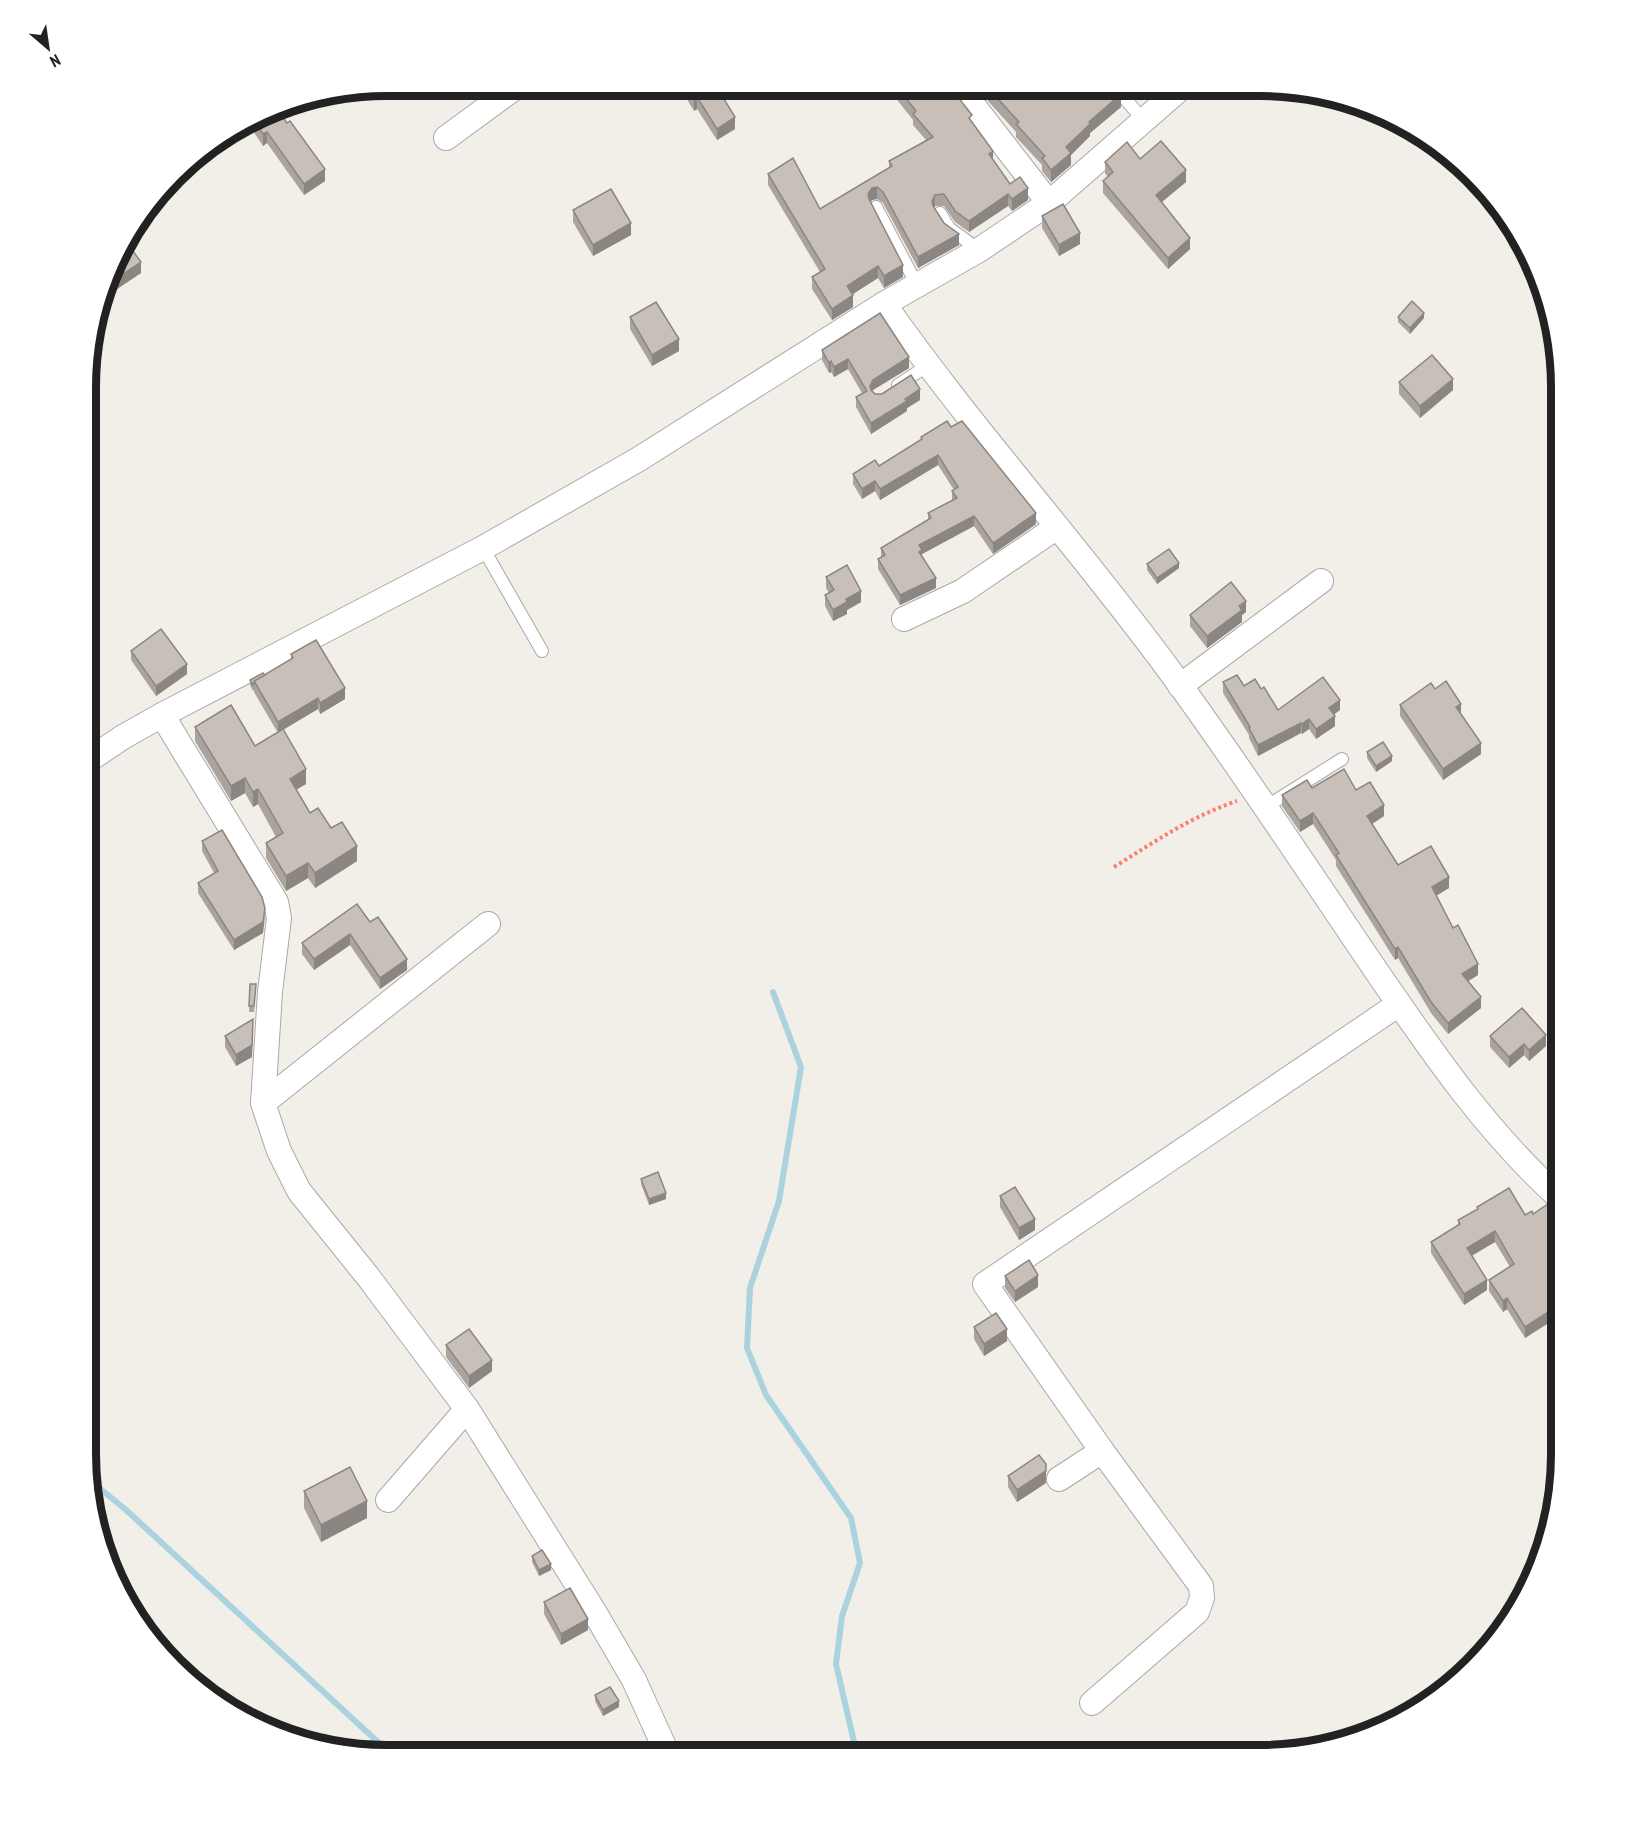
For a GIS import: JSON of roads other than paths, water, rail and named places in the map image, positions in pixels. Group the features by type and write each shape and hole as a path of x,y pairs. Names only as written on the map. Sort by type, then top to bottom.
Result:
{"street":[{"path":"446,138 504,96"},
{"path":"966,96 1049,203"},
{"path":"96,755 162,715 483,548 639,459 884,304 979,250 1049,203 1171,96"},
{"path":"884,304 927,366 1057,527 1180,686 1399,1004 1482,1118 1532,1173 1551,1190"},
{"path":"904,620 963,591 1057,527"},
{"path":"1180,686 1321,581"},
{"path":"162,715 276,902 279,918 270,992 262,1103 279,1151 300,1191 369,1278 467,1409 595,1613 634,1680 663,1745"},
{"path":"262,1103 488,924"},
{"path":"1092,1703 1197,1611 1202,1598 1201,1586 1102,1451 985,1284 1399,1004"},
{"path":"388,1500 467,1409"},
{"path":"1059,1479 1102,1451"}],"lane":[{"path":"1123,96 1144,121"},
{"path":"876,207 916,285"},
{"path":"940,213 949,228 979,250"},
{"path":"888,391 927,366"},
{"path":"483,548 542,651"},
{"path":"1260,801 1342,759"}],"waterway":[{"path":"773,992 801,1067 779,1201 750,1288 747,1348 766,1395 851,1518 860,1563 842,1616 836,1664 855,1745"},
{"path":"98,1487 125,1509 381,1745"}]}
